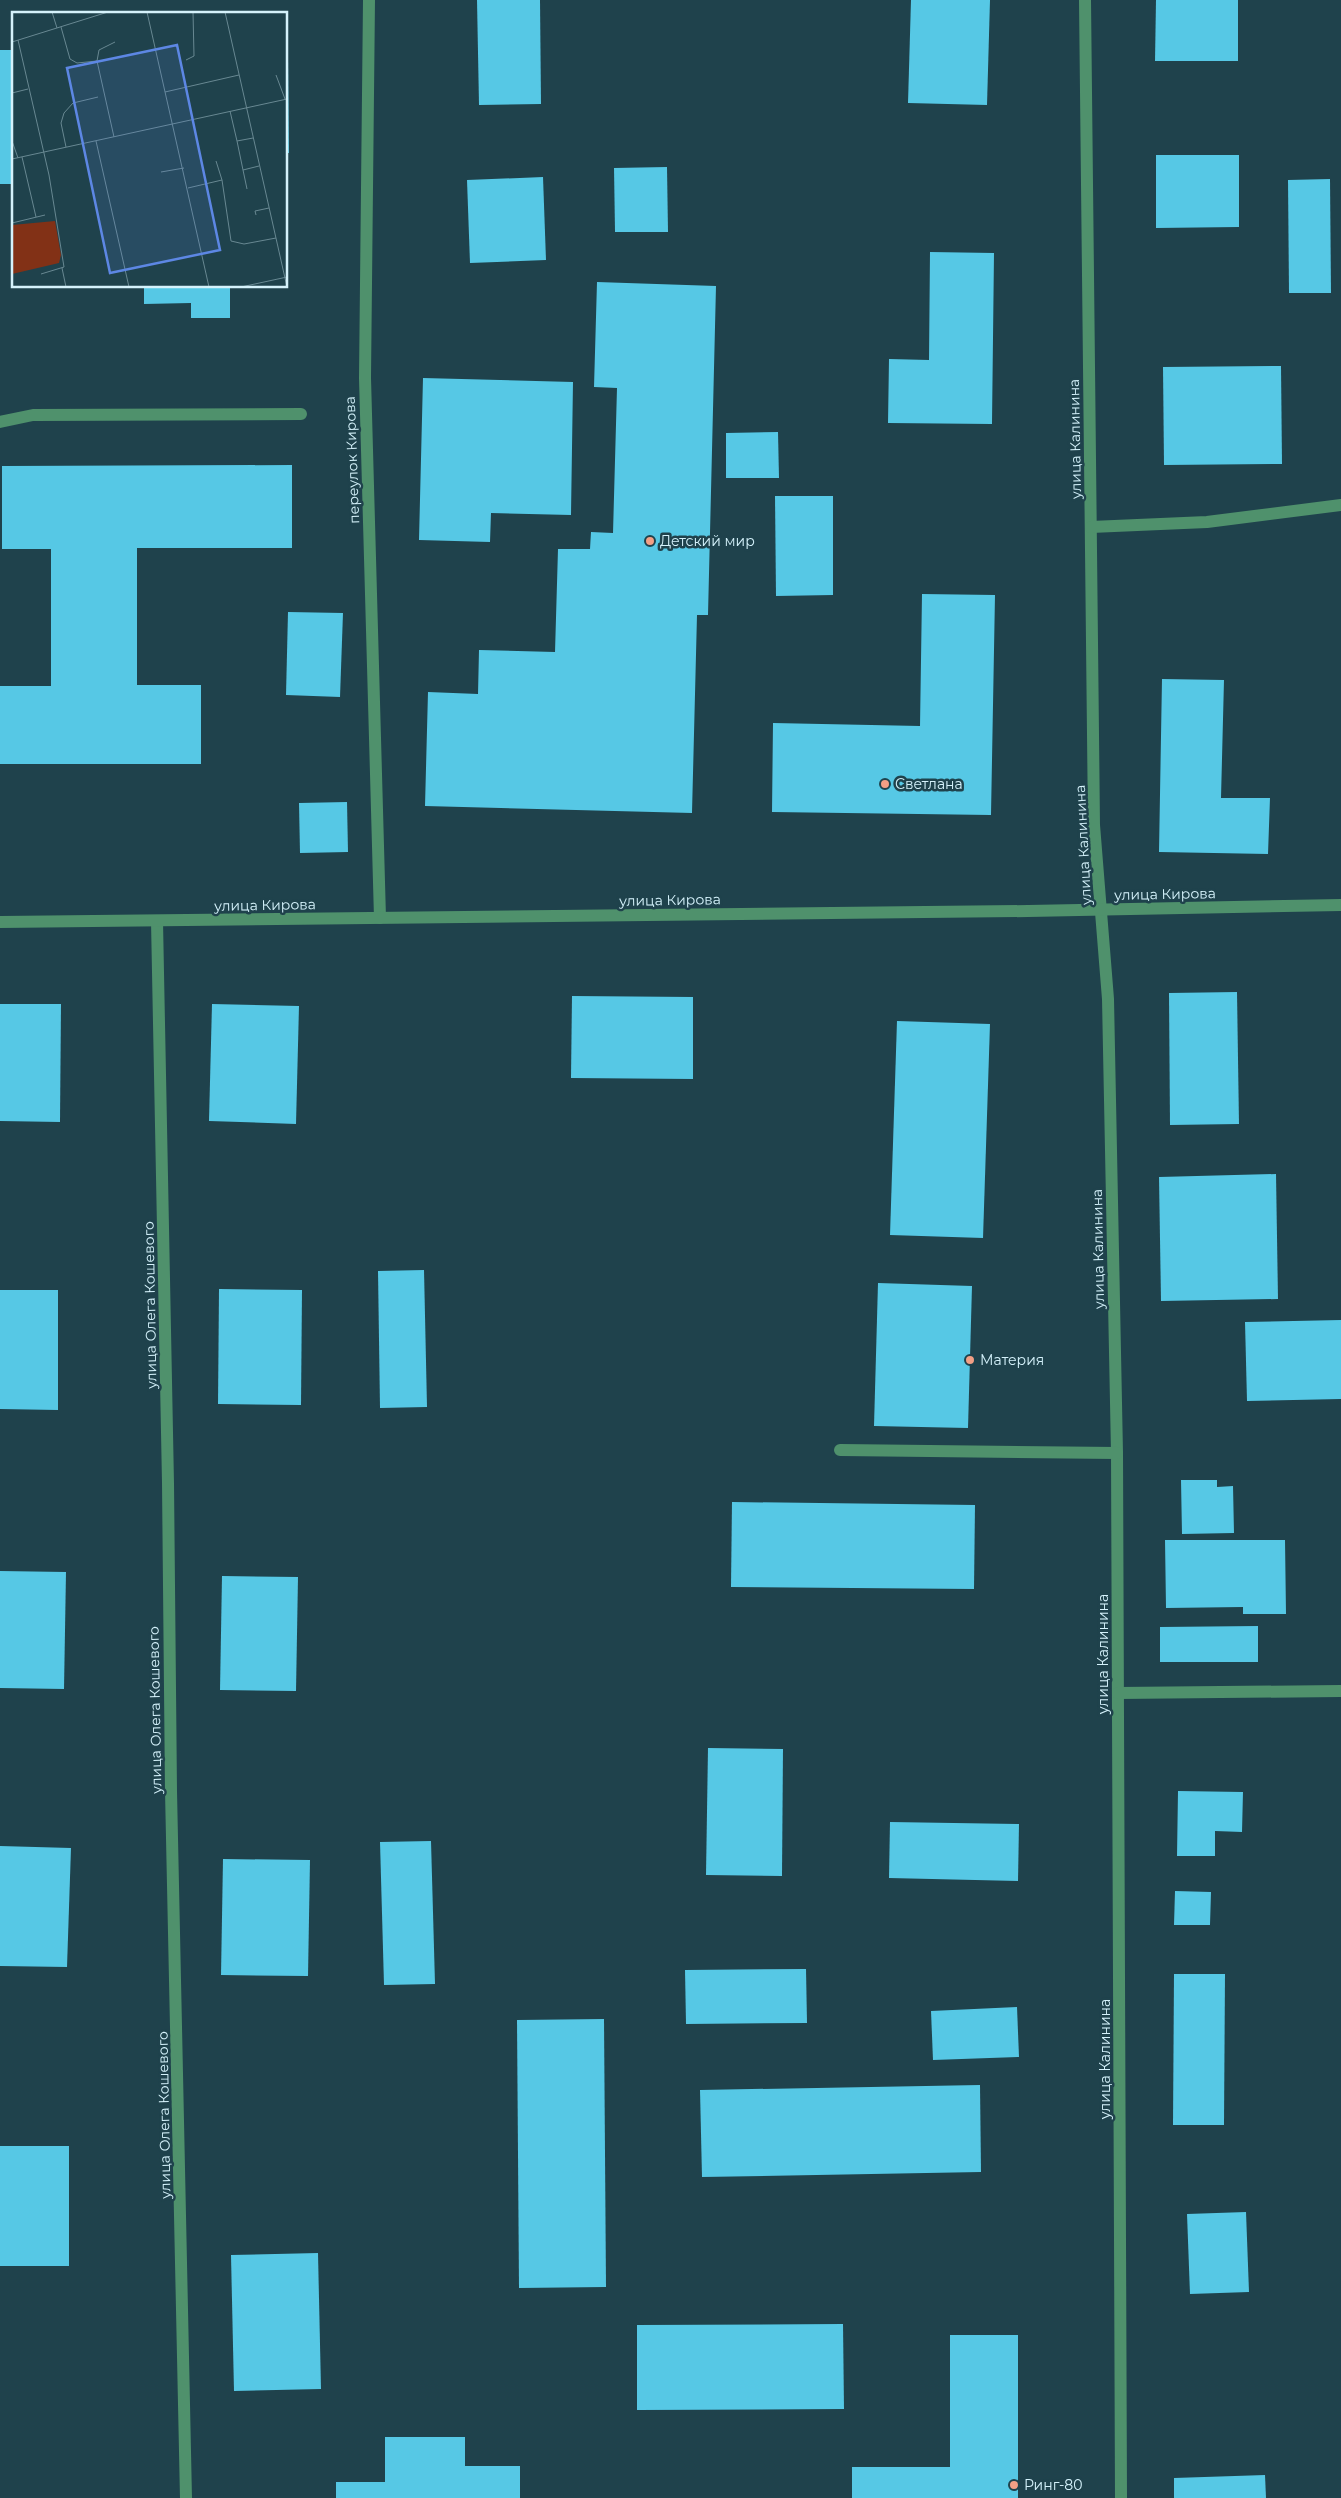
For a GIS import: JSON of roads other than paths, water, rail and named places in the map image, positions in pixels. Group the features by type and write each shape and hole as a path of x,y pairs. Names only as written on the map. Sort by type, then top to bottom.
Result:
{"street":[{"name":"переулок Кирова","path":"369,0 365,378 380,918"},
{"name":"улица Калинина","path":"1085,0 1094,825 1108,999 1117,1453 1121,2498"},
{"path":"0,422 33,415 301,414"},
{"path":"1092,527 1207,522 1341,505"},
{"name":"улица Кирова","path":"0,922 1102,910 1341,905"},
{"name":"улица Олега Кошевого","path":"157,921 168,1464 171,1791 186,2498"},
{"path":"840,1450 1117,1453"},
{"path":"1118,1693 1341,1691"}],"place":[{"name":"Детский мир","path":"650,541"},
{"name":"Светлана","path":"885,784"},
{"name":"Материя","path":"970,1360"},
{"name":"Ринг-80","path":"1014,2485"}]}
